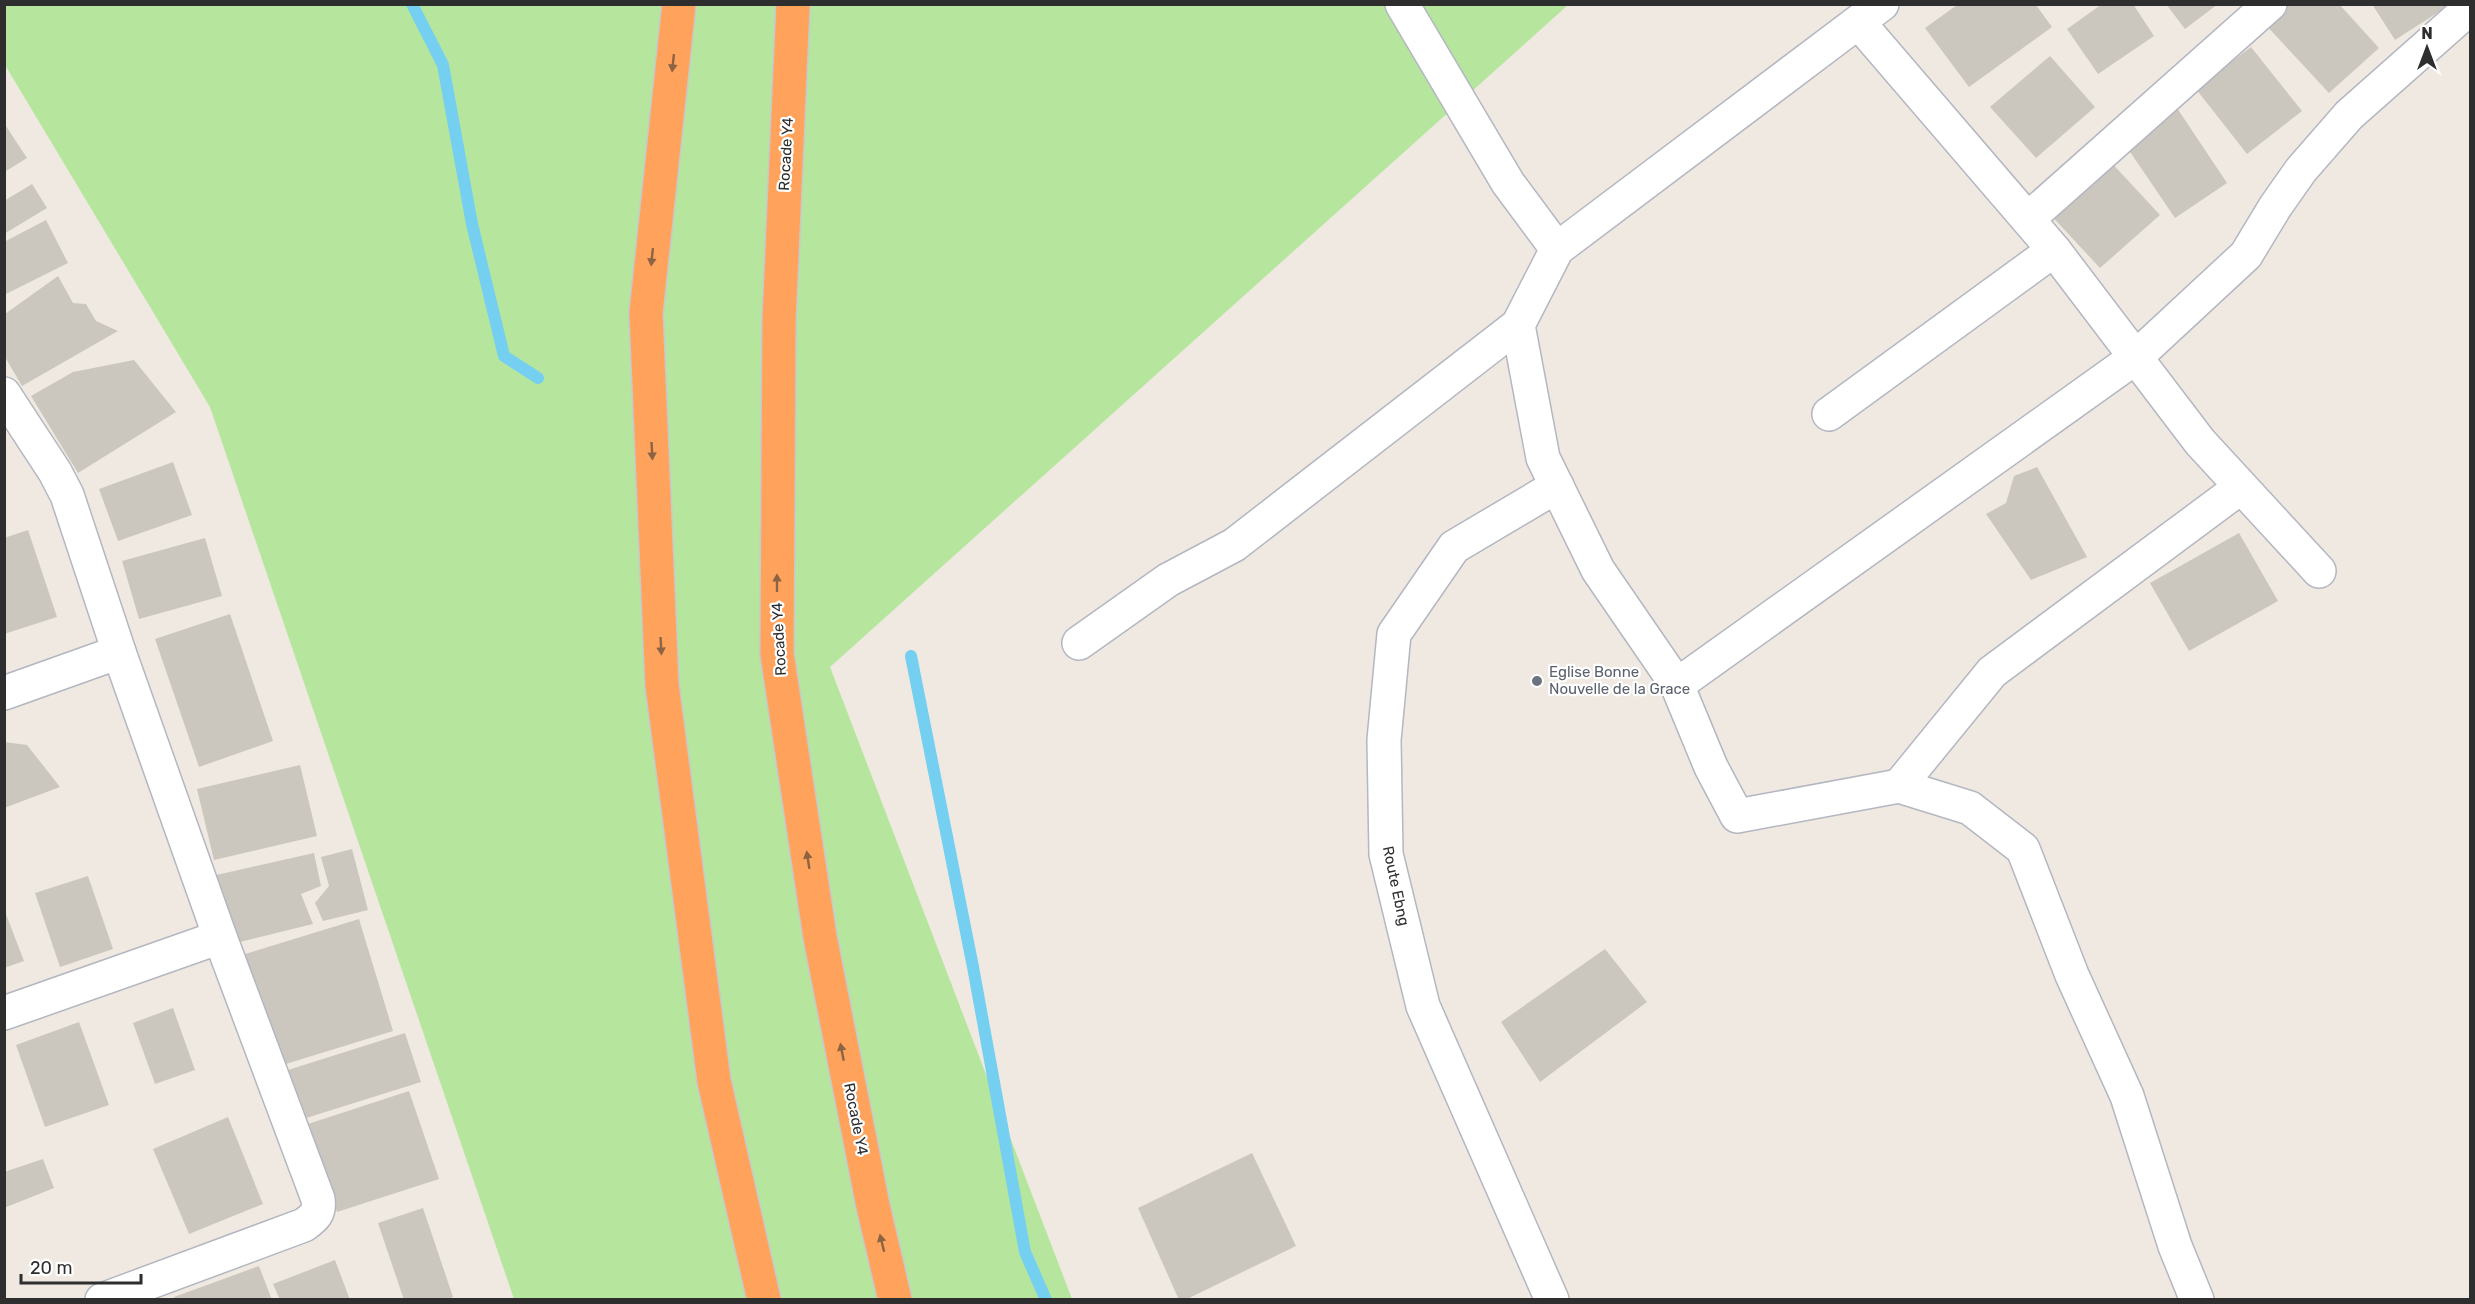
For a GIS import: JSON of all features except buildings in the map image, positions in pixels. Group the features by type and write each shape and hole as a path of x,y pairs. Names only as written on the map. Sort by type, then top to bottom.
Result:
{"highway":[{"path":"679,4 646,313 662,685 714,1081 764,1299"},
{"name":"Rocade Y4","path":"793,4 779,321 777,654 820,937 873,1206 895,1299"}],"street":[{"path":"1402,4 1508,183 1557,249"},
{"path":"2028,219 2270,4"},
{"path":"1677,686 2136,357 2246,255 2275,207 2301,171 2349,115 2470,8"},
{"path":"1079,643 1168,580 1234,545 1518,325 1557,249 1870,14 2200,442 2319,570"},
{"path":"1828,414 2054,250"},
{"path":"1518,325 1544,458 1598,570 1677,686 1711,767 1737,816 1899,786 1970,808 2023,849 2072,975 2127,1096 2175,1246 2197,1299"},
{"path":"4,394 55,471 67,495 119,652 320,1209 314,1218 304,1225 150,1291 102,1299"},
{"name":"Route Ebng","path":"1552,1299 1423,1006 1386,854 1384,740 1394,634 1454,547 1557,486"},
{"path":"1899,786 1992,672 2241,487"},
{"path":"4,693 119,652"},
{"path":"4,1013 220,937"}],"green space":[{"path":"5,4 1568,5 830,667 1072,1299 514,1299 210,407 5,65"}],"waterway":[{"path":"412,4 443,65 472,224 504,356 538,378"},
{"path":"911,656 973,967 1025,1252 1046,1300"}],"place":[{"name":"Eglise Bonne Nouvelle de la Grace","path":"1537,681"}]}
